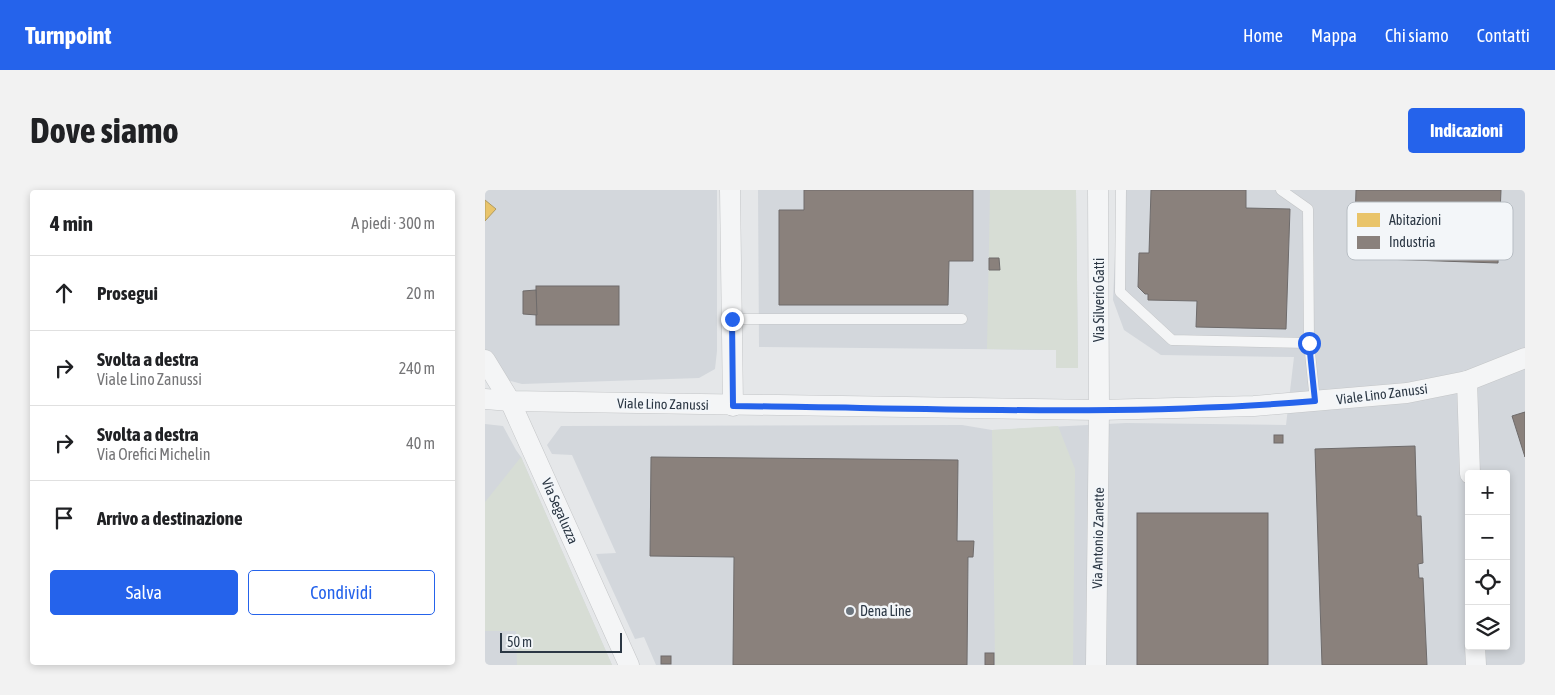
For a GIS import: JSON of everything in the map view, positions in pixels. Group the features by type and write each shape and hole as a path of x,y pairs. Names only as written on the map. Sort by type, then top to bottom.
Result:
{"street":[{"path":"731,190 733,406"},
{"name":"Via Silverio Gatti","path":"1098,190 1099,410"},
{"name":"Viale Lino Zanussi","path":"485,399 733,406 1099,410 1254,406 1407,393 1467,381 1525,358"},
{"name":"Via Segaluzza","path":"485,360 510,401 629,665"},
{"path":"1467,381 1470,470"},
{"name":"Via Antonio Zanette","path":"1097,665 1099,410"},
{"path":"1475,650 1476,665"}],"lane":[{"path":"1121,190 1120,292 1172,340 1309,343"},
{"path":"1281,190 1307,210 1309,343 1315,401"},
{"path":"732,319 962,320"}],"shaded area":[{"path":"485,190 717,190 717,351 715,369 699,378 522,384 485,374"},
{"path":"758,190 1076,190 1078,368 1056,368 1056,350 759,347"},
{"path":"990,190 1076,190 1078,368 1056,368 1056,350 987,349"},
{"path":"1118,190 1525,190 1525,665 656,665 644,637 635,639 596,554 616,553 572,455 552,454 547,445 561,426 962,425 992,430 1126,423 1286,425 1294,357 1161,355 1124,330 1113,300"},
{"path":"485,424 503,426 521,457 612,665 485,665"},
{"path":"1058,426 1075,469 1073,665 995,665 992,430"},
{"path":"521,457 612,665 517,665 516,631 485,631 485,502"}],"building: Abitazioni":[{"path":"485,200 496,209 485,221"}],"building: Industria":[{"path":"804,190 973,190 973,261 949,261 948,305 779,305 779,210 804,210"},
{"path":"1151,190 1246,190 1246,208 1290,209 1286,329 1196,327 1197,301 1148,300 1148,294 1145,294 1138,287 1139,253 1149,253"},
{"path":"1356,190 1501,190 1501,202 1356,202"},
{"path":"989,258 999,258 1000,270 989,270"},
{"path":"1412,260 1498,260 1498,263"},
{"path":"536,286 619,286 619,325 536,325"},
{"path":"536,290 537,315 523,314 523,291"},
{"path":"1525,412 1525,457 1512,416"},
{"path":"1274,435 1283,435 1283,443 1274,443"},
{"path":"1415,446 1417,516 1421,516 1423,563 1418,564 1419,578 1423,578 1427,665 1322,665 1315,449"},
{"name":"Dena Line","path":"651,457 958,460 957,541 974,541 973,557 968,557 967,665 733,665 734,557 650,556"},
{"path":"1137,513 1268,513 1268,665 1137,665"},
{"path":"985,653 994,653 994,665 985,665"},
{"path":"661,656 671,656 671,664 661,664"}],"place":[{"name":"Dena Line","path":"850,611"}],"route":[{"path":"732,319 733,406 1099,410 1254,406 1315,401 1309,343"}]}
